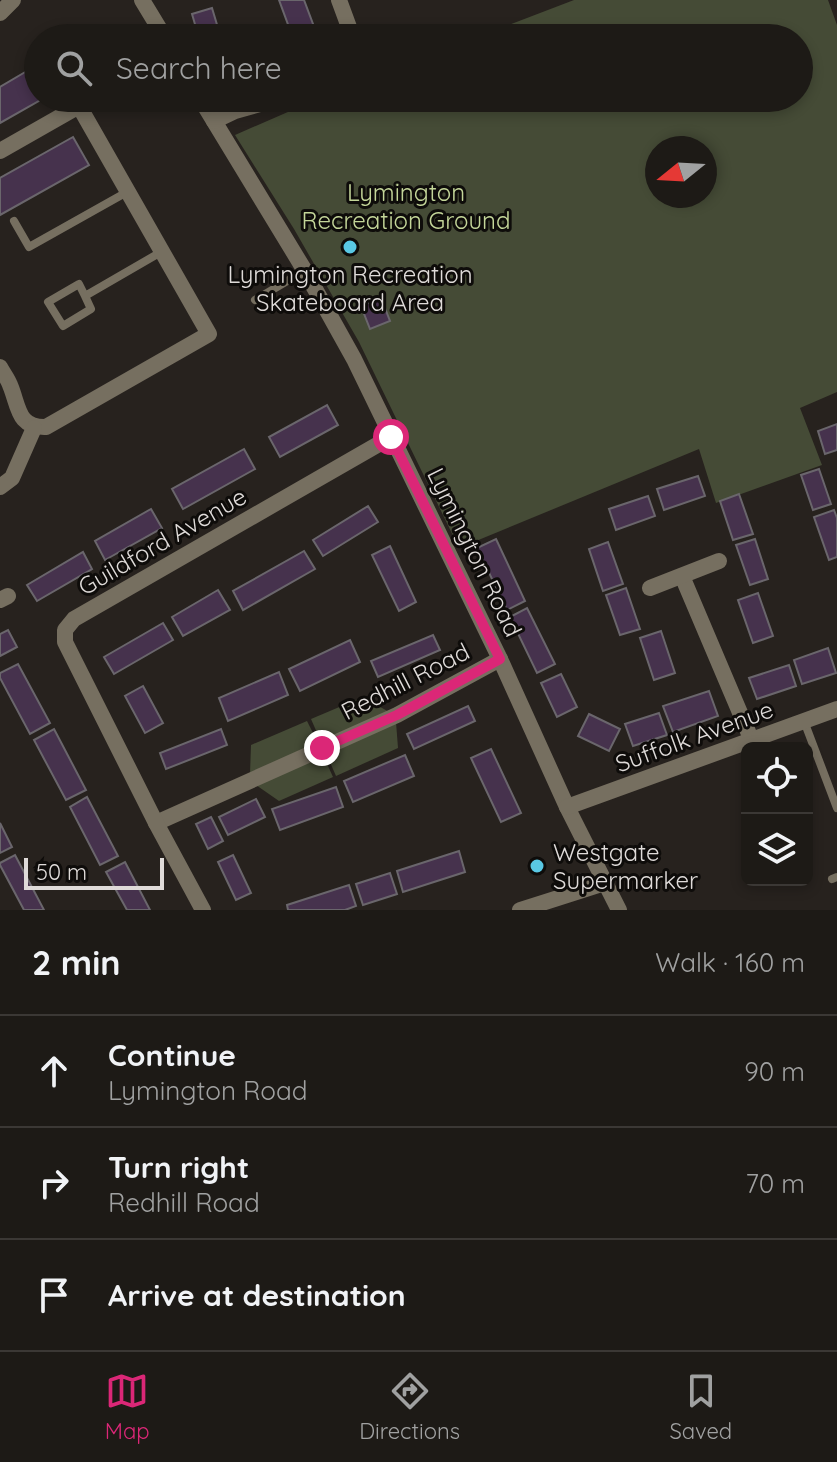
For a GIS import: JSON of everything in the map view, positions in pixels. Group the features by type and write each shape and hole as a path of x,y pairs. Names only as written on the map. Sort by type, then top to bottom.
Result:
{"street":[{"path":"0,13 13,0"},
{"path":"142,0 157,24"},
{"path":"339,0 348,24"},
{"path":"0,151 68,112"},
{"path":"0,367 5,387 26,422 34,428 46,427 209,334 127,192 91,112"},
{"name":"Lymington Road","path":"209,112 305,271 354,359 619,910"},
{"path":"214,121 233,112"},
{"path":"0,487 12,478 34,428"},
{"name":"Guildford Avenue","path":"203,910 65,642 65,630 74,619 391,437"},
{"path":"650,588 719,561"},
{"path":"682,576 752,741"},
{"name":"Redhill Road","path":"156,823 397,715 500,659"},
{"name":"Suffolk Avenue","path":"567,807 837,709"},
{"path":"520,910 605,883"}],"lane":[{"path":"14,221 29,247 127,192"},
{"path":"85,296 161,252"},
{"path":"255,300 305,271"},
{"path":"79,284 85,296 91,309 63,326 48,302 79,284"},
{"path":"804,721 837,808"}],"green space":[{"name":"Lymington Recreation Ground","path":"574,0 828,0 837,25 837,392 800,408 822,465 716,503 699,449 459,548 359,342 235,135 288,112 813,112 813,24 511,24"},
{"path":"363,697 389,712 321,742 311,719"},
{"path":"307,721 318,743 250,774 251,745"},
{"path":"396,722 398,748 336,776 326,753"},
{"path":"323,755 333,777 279,801 256,785"}],"building":[{"path":"279,0 304,0 313,24 288,24"},
{"path":"212,8 217,24 195,24 192,14"},
{"path":"24,73 24,109 0,123 0,87"},
{"path":"73,137 89,165 0,215 0,178"},
{"path":"381,298 390,321 370,329 361,306"},
{"path":"327,405 338,425 280,457 269,437"},
{"path":"837,424 837,450 825,454 818,431"},
{"path":"244,449 255,469 183,509 172,489"},
{"path":"819,469 831,504 813,510 801,475"},
{"path":"698,476 705,496 664,510 657,489"},
{"path":"739,494 753,534 733,540 720,501"},
{"path":"648,496 655,516 616,530 609,509"},
{"path":"368,506 378,522 323,556 313,540"},
{"path":"151,509 162,528 105,560 95,541"},
{"path":"834,510 837,518 837,557 829,560 814,517"},
{"path":"496,539 525,601 507,610 477,548"},
{"path":"755,539 768,579 750,585 736,545"},
{"path":"608,542 623,584 603,591 589,549"},
{"path":"390,546 416,602 399,611 372,555"},
{"path":"304,551 315,569 243,610 233,591"},
{"path":"83,552 92,569 37,601 27,585"},
{"path":"626,588 640,629 620,635 606,595"},
{"path":"218,590 230,610 183,636 172,617"},
{"path":"758,593 773,636 753,643 738,600"},
{"path":"527,608 555,664 537,673 510,617"},
{"path":"163,623 173,640 114,674 104,657"},
{"path":"8,630 17,647 0,656 0,634"},
{"path":"661,631 675,673 654,680 640,638"},
{"path":"433,635 440,650 378,677 371,661"},
{"path":"350,640 360,662 300,691 289,669"},
{"path":"828,648 836,673 802,684 794,660"},
{"path":"18,664 50,723 30,734 0,678 0,673"},
{"path":"789,665 796,686 757,699 749,678"},
{"path":"279,672 288,695 228,721 219,698"},
{"path":"561,674 577,707 557,717 541,683"},
{"path":"143,686 163,723 145,733 125,696"},
{"path":"709,691 718,716 673,732 663,706"},
{"path":"468,706 475,721 414,749 407,734"},
{"path":"659,713 667,735 633,746 625,724"},
{"path":"589,714 620,729 609,751 578,736"},
{"path":"54,729 86,790 66,800 34,740"},
{"path":"221,729 227,745 166,769 160,753"},
{"path":"491,749 521,813 501,822 471,758"},
{"path":"405,755 414,776 353,802 344,781"},
{"path":"336,787 343,807 280,830 272,809"},
{"path":"87,797 118,856 100,865 70,807"},
{"path":"256,799 265,817 228,835 219,817"},
{"path":"211,817 223,841 208,849 196,824"},
{"path":"0,823 12,847 0,853"},
{"path":"459,851 465,872 403,892 397,871"},
{"path":"15,855 44,910 24,910 0,865"},
{"path":"233,855 251,893 236,900 218,862"},
{"path":"125,862 150,910 127,910 106,872"},
{"path":"390,873 397,894 363,905 356,884"},
{"path":"349,885 356,906 345,910 288,910 287,905"}],"place":[{"name":"Lymington Recreation Skateboard Area","path":"350,247"},
{"name":"Westgate Supermarker","path":"537,866"}],"route":[{"path":"322,748 397,715 500,659 391,437"}]}
